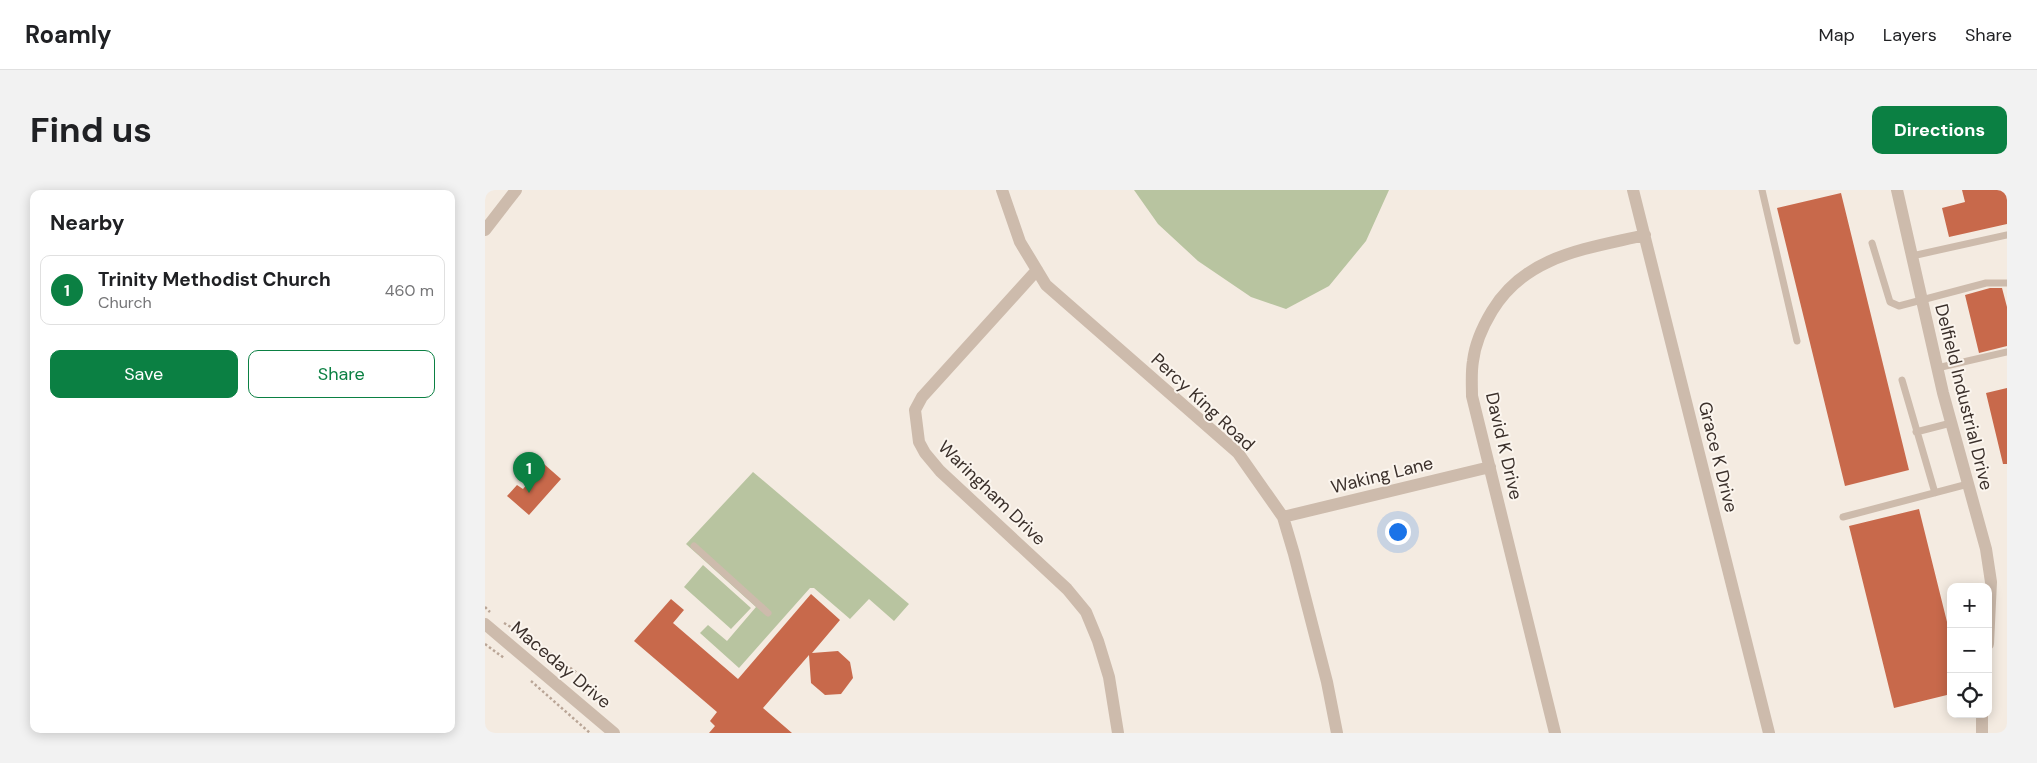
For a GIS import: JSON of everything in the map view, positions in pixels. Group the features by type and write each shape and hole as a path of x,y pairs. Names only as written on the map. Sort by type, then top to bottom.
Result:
{"street":[{"path":"485,230 516,190"},
{"name":"Percy King Road","path":"1002,190 1020,242 1046,285 1238,453 1283,517 1327,682 1337,733"},
{"name":"Grace K Drive","path":"1633,190 1769,733"},
{"name":"Delfield Industrial Drive","path":"1897,190 1937,368 1986,549 1991,582 1989,628"},
{"name":"David K Drive","path":"1555,733 1472,396 1473,361 1483,326 1499,299 1517,280 1543,263 1579,250 1645,235"},
{"name":"Waringham Drive","path":"1037,270 922,397 915,410 919,442 925,453 940,471 1067,589 1086,612 1098,641 1109,677 1118,733"},
{"name":"Waking Lane","path":"1283,517 1490,467"},
{"name":"Maceday Drive","path":"490,620 614,733"},
{"path":"1982,718 1982,733"}],"lane":[{"path":"1762,190 1797,341"},
{"path":"1912,256 2007,235"},
{"path":"1872,243 1890,302 1899,306 1986,283 2007,282"},
{"path":"1937,368 2007,352"},
{"path":"1902,380 1935,493"},
{"path":"1916,432 1951,423"},
{"path":"1843,517 1968,484"},
{"path":"694,546 768,613"}],"path":[{"path":"485,607 490,620"},
{"path":"501,622 531,639 577,673"},
{"path":"485,644 511,663"},
{"path":"525,676 590,733"}],"green space":[{"path":"1134,190 1389,190 1366,241 1329,286 1286,309 1251,297 1198,261 1158,224"},
{"path":"753,472 909,604 894,621 869,599 850,619 814,588 810,588 739,668 700,633 708,625 727,641 756,607 686,544"},
{"path":"703,565 751,608 731,629 684,587"}],"building":[{"path":"1962,190 2007,190 2007,224 1949,237 1942,208 1965,202"},
{"path":"1841,193 1909,470 1845,486 1777,208"},
{"path":"1990,288 2002,288 2007,307 2007,346 1979,353 1965,295"},
{"path":"2007,388 2007,464 2003,464 1986,393"},
{"path":"544,464 561,479 529,515 507,496 517,485 523,489"},
{"path":"1919,509 1947,622 1947,695 1894,708 1849,526"},
{"path":"811,594 840,620 812,653 838,651 850,662 853,678 841,694 825,695 811,683 809,655 763,708 792,733 709,733 715,726 710,721 717,712 634,641 671,599 684,610 673,623 738,679"}],"place":[{"name":"Trinity Methodist Church","path":"529,493"}]}
